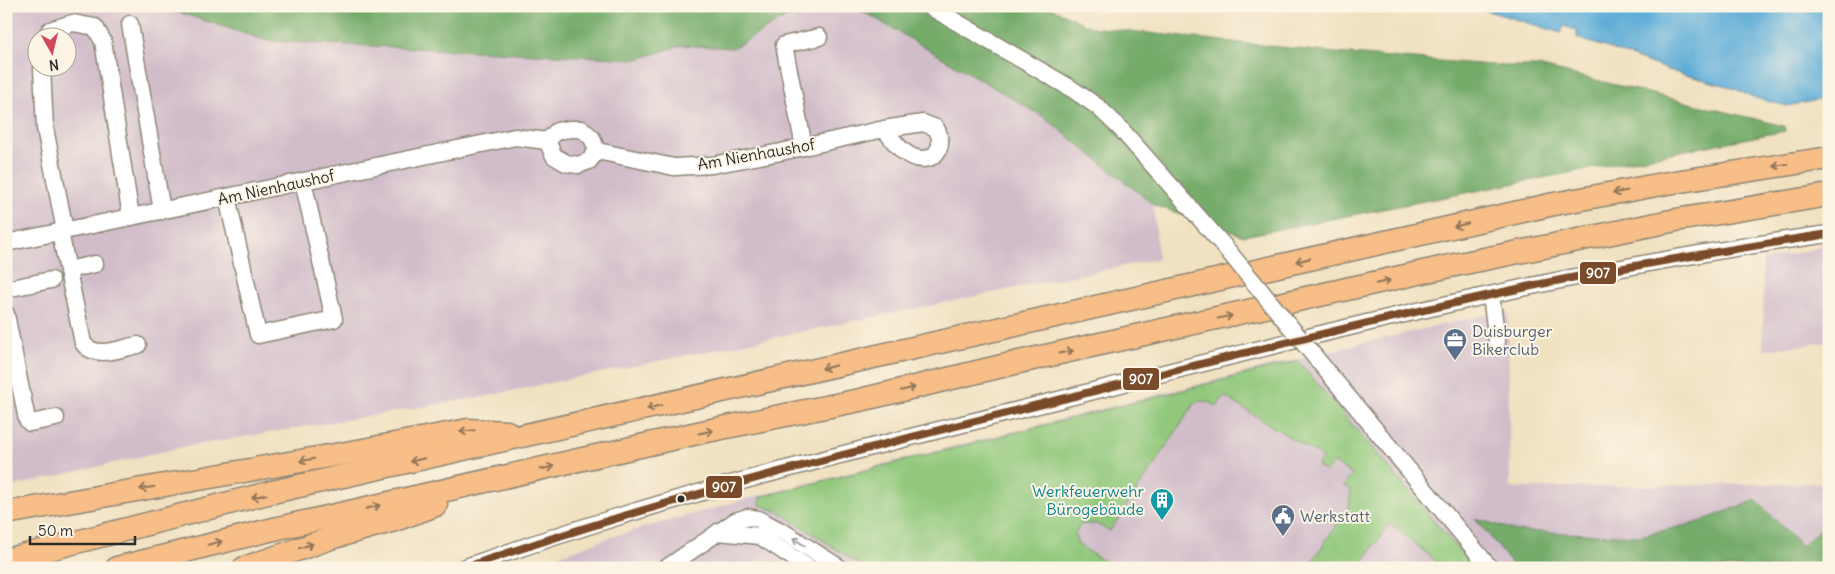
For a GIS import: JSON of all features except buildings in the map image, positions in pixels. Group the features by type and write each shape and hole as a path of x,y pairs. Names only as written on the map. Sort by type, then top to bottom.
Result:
{"highway":[{"path":"6,560 258,496 1554,204 1668,183 1829,158"},
{"path":"117,568 274,529 702,432 860,400 1019,362 1478,260 1676,220 1829,195"},
{"path":"6,513 468,430 533,434"},
{"path":"244,568 331,538 395,520 460,496 500,478"}],"street":[{"path":"929,6 1072,89 1098,108 1120,128 1224,246 1490,568"},
{"path":"56,28 72,23 95,27 103,41 131,217"},
{"path":"130,24 162,211"},
{"path":"804,147 784,45 819,37"},
{"path":"42,78 45,128 68,270 83,343 86,348 97,353 138,345"},
{"path":"582,129 592,138 597,151 589,161 578,165 566,163 554,156 547,140 557,131 582,129"},
{"name":"Am Nienhaushof","path":"597,151 674,166 712,166 884,129"},
{"name":"Am Nienhaushof","path":"6,243 515,137 547,140"},
{"path":"226,197 258,335 334,319 303,181"},
{"path":"463,568 619,516 728,485 1310,335 1491,294 1749,245 1829,234"},
{"path":"68,270 95,264"},
{"path":"6,289 51,280"},
{"path":"1491,294 1497,342"},
{"path":"6,314 27,420 30,423 56,418"},
{"path":"666,568 741,518 758,519 785,533 840,568"},
{"path":"718,532 760,536 810,568"}],"shaded area":[{"path":"6,6 159,6 268,41 638,59 682,45 733,48 806,6 853,6 1044,117 1154,205 1158,259 482,397 178,448 6,488"},
{"path":"1829,245 1829,342 1763,350 1763,261"},
{"path":"1508,310 1510,488 1829,483 1829,521 1802,546 1696,523 1639,536 1517,531 1476,518 1515,568 1474,568 1298,361 761,505 780,512 865,568 524,568 614,536 754,497 1366,342"},
{"path":"1224,396 1324,458 1317,466 1326,472 1333,461 1352,474 1349,506 1310,565 1313,568 1111,568 1112,565 1078,545 1075,534 1081,524 1096,524 1109,531 1195,403"},
{"path":"1390,523 1444,568 1358,568"}],"green space":[{"path":"159,6 806,6 733,48 682,45 638,59 268,41"},
{"path":"854,6 1047,6 1091,27 1336,53 1505,66 1538,66 1784,126 1785,131 1244,236 1154,205 1044,117"},
{"path":"1298,361 1474,568 1444,568 1390,523 1358,568 1313,568 1310,565 1349,506 1351,490 1344,486 1352,474 1333,462 1326,472 1317,466 1323,458 1224,396 1217,407 1201,401 1195,403 1110,531 1096,524 1081,524 1075,534 1078,545 1112,566 1111,568 1101,568 1093,562 1089,568 865,568 780,512 760,505 760,497"},
{"path":"1756,500 1802,546 1829,521 1829,568 1515,568 1475,518 1517,531 1639,536 1696,523"}],"water":[{"path":"1467,6 1829,6 1829,98 1787,106 1755,98 1731,87 1674,72 1577,38 1577,31 1564,26 1561,33"}],"transit line":[{"name":"907","path":"464,568 612,520 761,477 1180,369 1536,285 1682,258 1829,234"}],"place":[{"name":"Duisburger Bikerclub","path":"1455,361"},
{"name":"Werkfeuerwehr Bürogebäude","path":"1162,521"},
{"name":"Werkstatt","path":"1283,537"}]}
